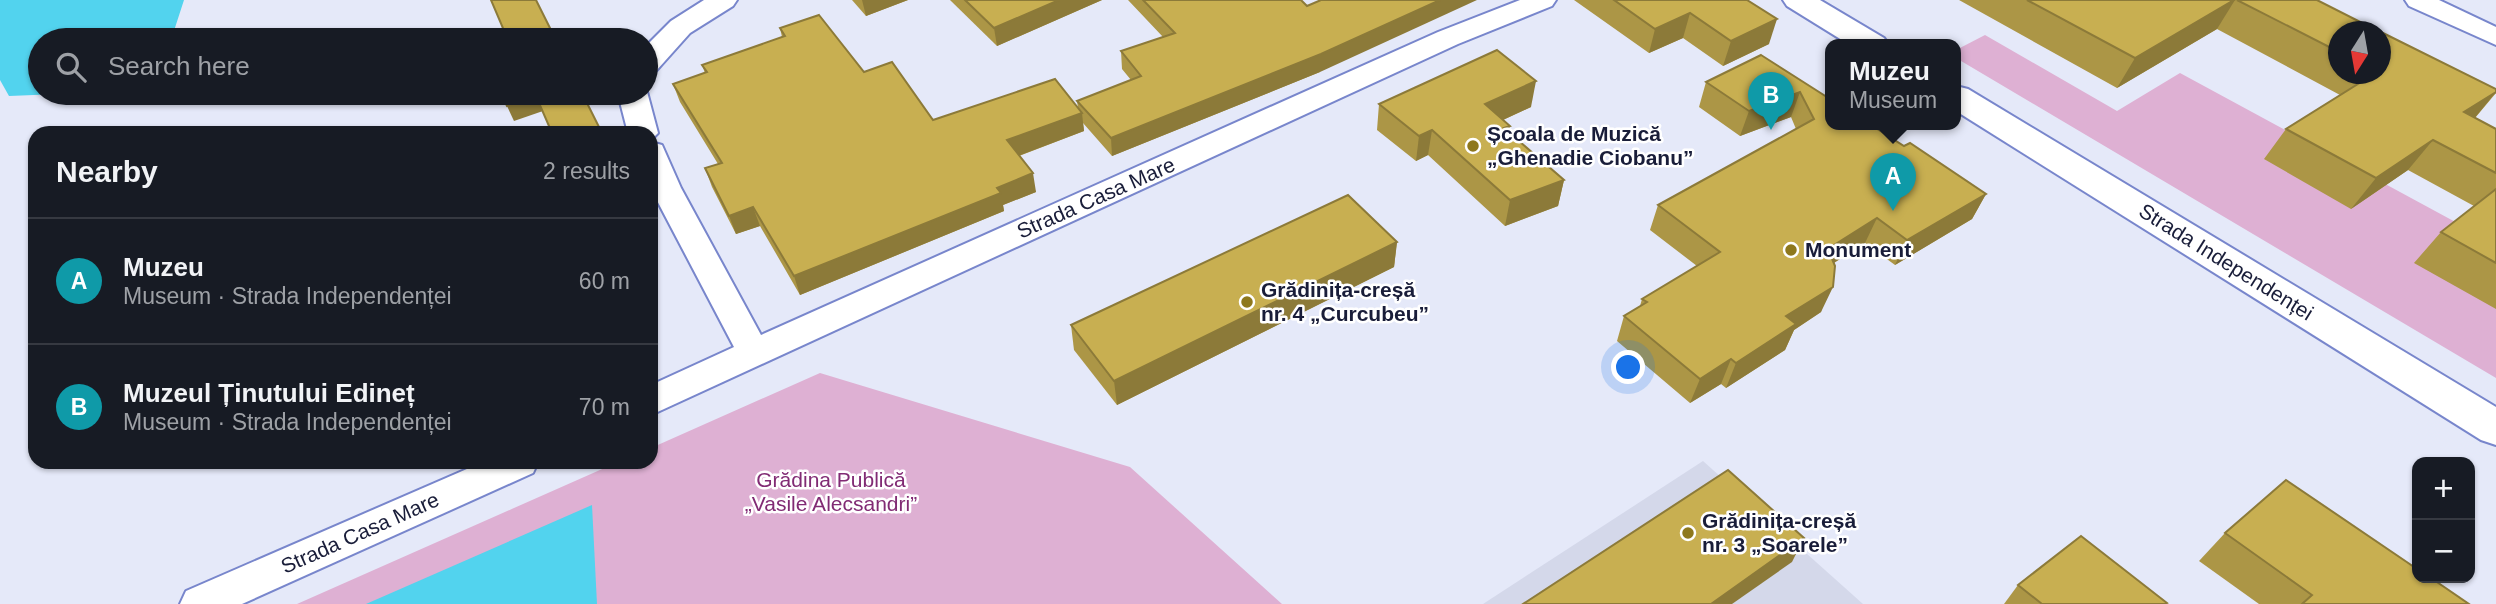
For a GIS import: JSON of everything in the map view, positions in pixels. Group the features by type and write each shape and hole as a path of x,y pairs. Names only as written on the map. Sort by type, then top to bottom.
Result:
{"main road":[{"path":"1798,0 1863,39"},
{"name":"Strada Independenței","path":"1961,99 2496,428"}],"street":[{"path":"658,47 693,15 724,0"},
{"name":"Strada Casa Mare","path":"658,398 1448,38 1543,0"},
{"path":"2418,0 2496,37"},
{"path":"635,105 641,126"},
{"path":"658,169 754,354"},
{"name":"Strada Casa Mare","path":"200,604 504,469"}],"shaded area":[{"name":"Grădinița-creșă nr. 3 „Soarele”","path":"1703,461 1863,604 1483,604"}],"green space":[{"path":"1985,35 2117,111 2180,73 2496,244 2496,378 1961,61 1961,47"},
{"name":"Grădina Publică „Vasile Alecsandri”","path":"820,373 1130,467 1282,604 297,604 602,469 658,469 658,445"}],"water":[{"path":"0,0 184,0 175,28 28,28 28,95 9,96 0,80"},
{"path":"592,505 597,604 366,604"}],"building":[{"path":"491,0 536,0 550,28 503,28"},
{"path":"965,0 1059,0 994,28"},
{"path":"1143,0 1301,0 1307,6 1321,0 1440,0 1321,54 1111,138 1077,101 1141,76 1121,51 1175,33"},
{"path":"1614,0 1747,0 1777,19 1731,41 1690,13 1655,29"},
{"path":"2027,0 2234,0 2135,58"},
{"path":"2237,0 2317,0 2358,21 2328,21 2328,46"},
{"path":"819,15 864,72 892,62 933,120 1055,79 1082,113 1007,140 1033,173 997,188 1001,193 794,276 753,207 729,216 705,168 722,163 673,84 707,72 702,65 785,36 780,28"},
{"path":"2391,37 2496,89 2496,92 2464,112 2496,129 2496,173 2433,140 2376,178 2286,129 2358,84 2391,84"},
{"path":"1497,50 1536,81 1485,104 1510,126 1504,128 1564,180 1510,200 1432,130 1419,136 1379,104"},
{"path":"1761,55 1825,96 1825,130 1879,130 1904,146 1910,143 1986,194 1907,240 1877,218 1828,249 1835,266 1833,287 1786,316 1796,324 1736,363 1731,359 1700,379 1624,316 1647,302 1642,299 1720,252 1658,205 1814,119 1800,92 1749,111 1706,82"},
{"path":"540,105 588,105 598,126 549,126"},
{"path":"2496,189 2496,263 2441,232"},
{"path":"1348,195 1397,242 1114,381 1071,325"},
{"name":"Grădinița-creșă nr. 3 „Soarele”","path":"1728,470 1804,538 1711,604 1523,604"},
{"path":"2286,480 2412,566 2412,583 2438,583 2469,604 2302,604 2312,595 2225,533"},
{"path":"2081,536 2167,603 2042,604 2018,585"}],"place":[{"name":"Muzeul Ținutului Edineț","path":"1771,130"},
{"name":"Școala de Muzică „Ghenadie Ciobanu”","path":"1473,146"},
{"name":"Muzeu","path":"1893,211"},
{"name":"Monument","path":"1791,250"},
{"name":"Grădinița-creșă nr. 4 „Curcubeu”","path":"1247,302"},
{"name":"Grădinița-creșă nr. 3 „Soarele”","path":"1688,533"}]}
